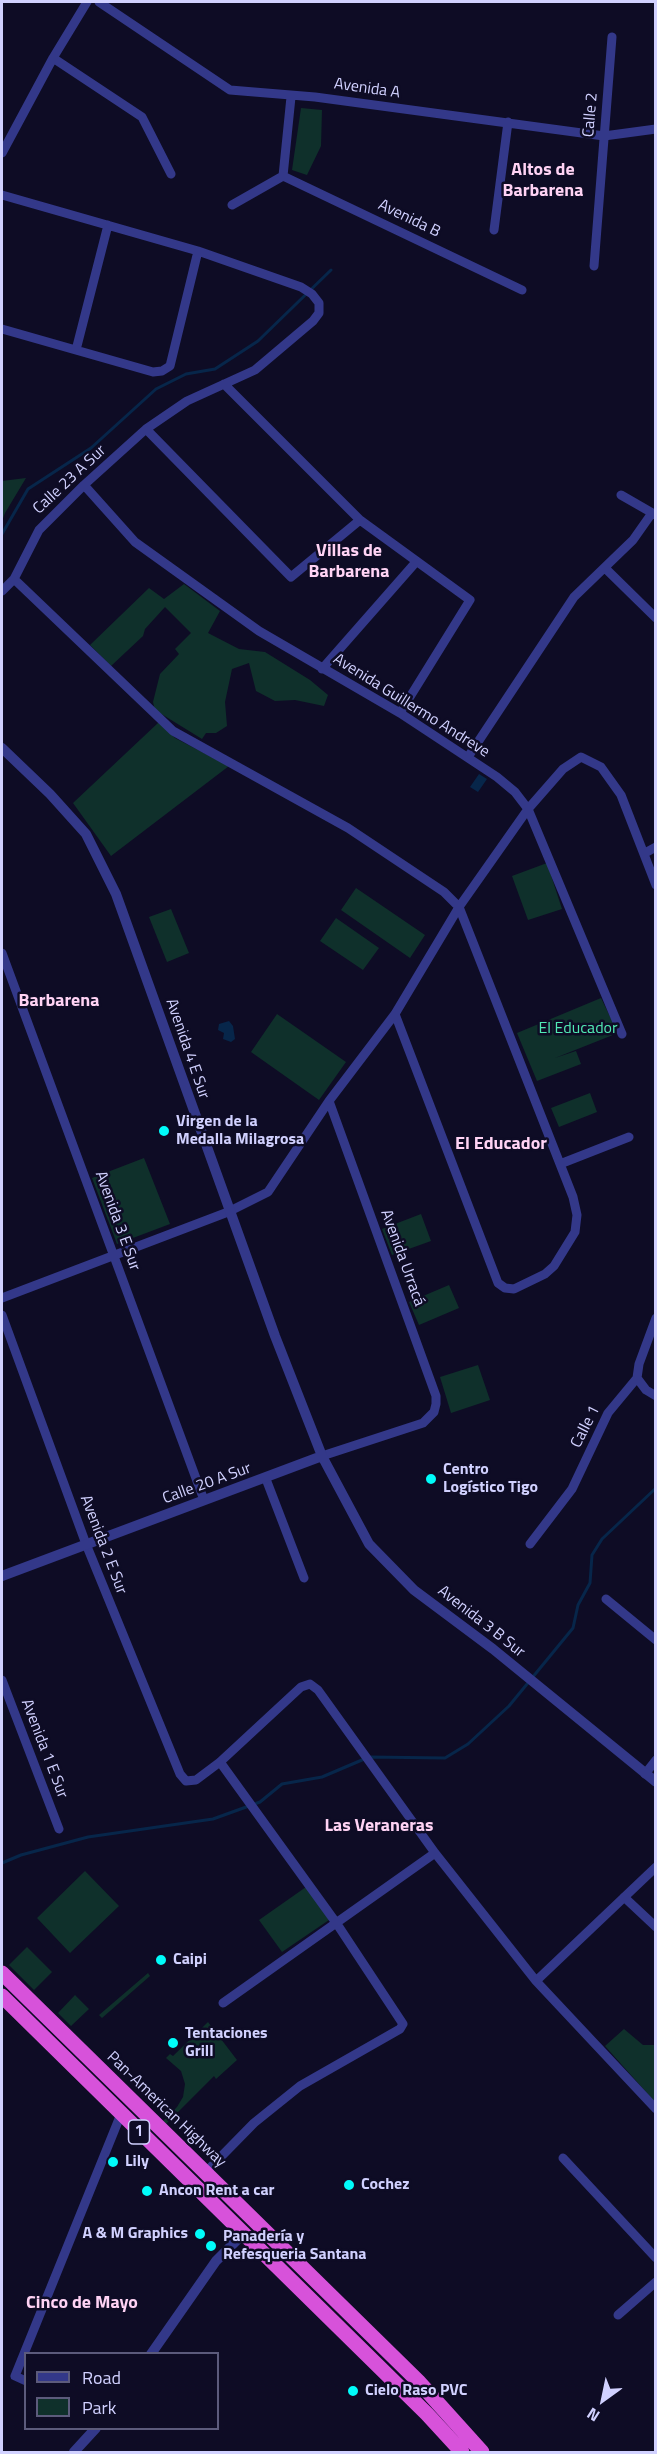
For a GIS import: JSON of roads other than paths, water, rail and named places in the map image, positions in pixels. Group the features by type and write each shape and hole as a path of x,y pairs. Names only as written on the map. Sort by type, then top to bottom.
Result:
{"highway":[{"name":"Pan-American Highway","path":"2,1973 418,2380 482,2452"},
{"name":"Pan-American Highway","path":"2,1996 464,2451"},
{"path":"184,2153 203,2179 238,2218 243,2234 258,2237 328,2294"},
{"path":"418,2380 456,2432 464,2451"}],"street":[{"path":"2,153 53,58 87,2"},
{"name":"Avenida A","path":"99,2 230,90 291,97 315,97 604,136 656,129"},
{"name":"Calle 2","path":"594,266 612,37"},
{"path":"53,58 142,117 171,174"},
{"path":"232,205 283,176 291,97"},
{"path":"494,230 508,122"},
{"name":"Avenida B","path":"283,176 522,290"},
{"path":"2,195 198,251 170,366 166,369 153,372 2,329"},
{"path":"76,350 108,225"},
{"name":"Calle 23 A Sur","path":"2,591 14,579 39,530 84,485 146,429 188,401 255,370 298,336 319,313 320,303 301,287 198,251"},
{"path":"224,384 360,520 470,600 400,713"},
{"path":"146,429 291,577 360,520"},
{"name":"Avenida Guillermo Andreve","path":"84,485 135,542 259,631 400,713 515,792 528,809 622,1034"},
{"path":"468,758 574,597 606,569 654,514 621,495"},
{"path":"322,669 416,562"},
{"path":"606,569 656,618"},
{"path":"14,579 173,731 348,828 444,892 459,907 573,1197 577,1215 575,1232 554,1266 545,1274 514,1289 505,1288 498,1283 395,1014"},
{"name":"Avenida 4 E Sur","path":"2,748 50,794 86,834 116,894 228,1212 322,1456"},
{"path":"2,1298 228,1212 268,1192 329,1101 395,1014 459,907 528,809 563,769 581,757 601,767 621,795 656,885"},
{"path":"645,853 656,848"},
{"name":"Avenida 3 E Sur","path":"2,953 204,1500"},
{"name":"Avenida Urracá","path":"329,1101 436,1396 434,1412 423,1423"},
{"path":"561,1164 629,1137"},
{"name":"Avenida 2 E Sur","path":"2,1316 86,1544 180,1774 186,1781 196,1780 220,1762"},
{"name":"Calle 1","path":"530,1544 572,1489 608,1413 637,1378 639,1364 656,1318"},
{"path":"637,1378 646,1390 656,1396"},
{"name":"Calle 20 A Sur","path":"2,1576 266,1479 322,1456 423,1423"},
{"name":"Avenida 3 B Sur","path":"322,1456 369,1544 389,1567 414,1590 493,1649 656,1782"},
{"path":"266,1479 304,1578"},
{"path":"606,1599 656,1640"},
{"name":"Avenida 1 E Sur","path":"2,1680 59,1829"},
{"path":"205,2173 254,2123 300,2086 400,2029 403,2024 337,1924 220,1762 301,1687 310,1684 318,1690 435,1853 536,1981 656,2109"},
{"path":"645,1774 656,1760"},
{"path":"223,2003 435,1853"},
{"path":"536,1981 656,1867"},
{"path":"624,1897 656,1928"},
{"path":"25,2352 121,2114"},
{"path":"563,2158 656,2258"},
{"path":"152,2352 216,2261 243,2234"},
{"path":"618,2315 656,2282"},
{"path":"24,2354 15,2376 24,2380"},
{"path":"74,2452 94,2430"}],"water":[{"path":"479,774 487,779 478,792 470,787"},
{"path":"229,1021 233,1026 235,1039 231,1042 223,1039 224,1033 218,1030 219,1024"}],"waterway":[{"path":"2,534 28,489 91,448 156,389 186,374 215,369 258,341 331,270"},
{"path":"2,1863 21,1855 88,1837 213,1819 260,1802 282,1784 322,1777 369,1757 445,1758 468,1744 509,1706 573,1628 578,1605 590,1583 592,1555 602,1539 656,1488"}],"place":[{"name":"Virgen de la Medalla Milagrosa","path":"164,1131"},
{"name":"Centro Logístico Tigo","path":"431,1479"},
{"name":"Caipi","path":"161,1960"},
{"name":"Tentaciones Grill","path":"173,2043"},
{"name":"Lily","path":"113,2162"},
{"name":"Cochez","path":"349,2185"},
{"name":"Ancon Rent a car","path":"147,2191"},
{"name":"A & M Graphics","path":"200,2234"},
{"name":"Panadería y Refesqueria Santana","path":"211,2246"},
{"name":"Cielo Raso PVC","path":"353,2391"}],"district":[{"name":"Altos de Barbarena","path":"543,181"},
{"name":"Villas de Barbarena","path":"349,562"},
{"name":"Barbarena","path":"59,1002"},
{"name":"El Educador","path":"501,1145"},
{"name":"Las Veraneras","path":"379,1827"},
{"name":"Cinco de Mayo","path":"82,2304"}]}
